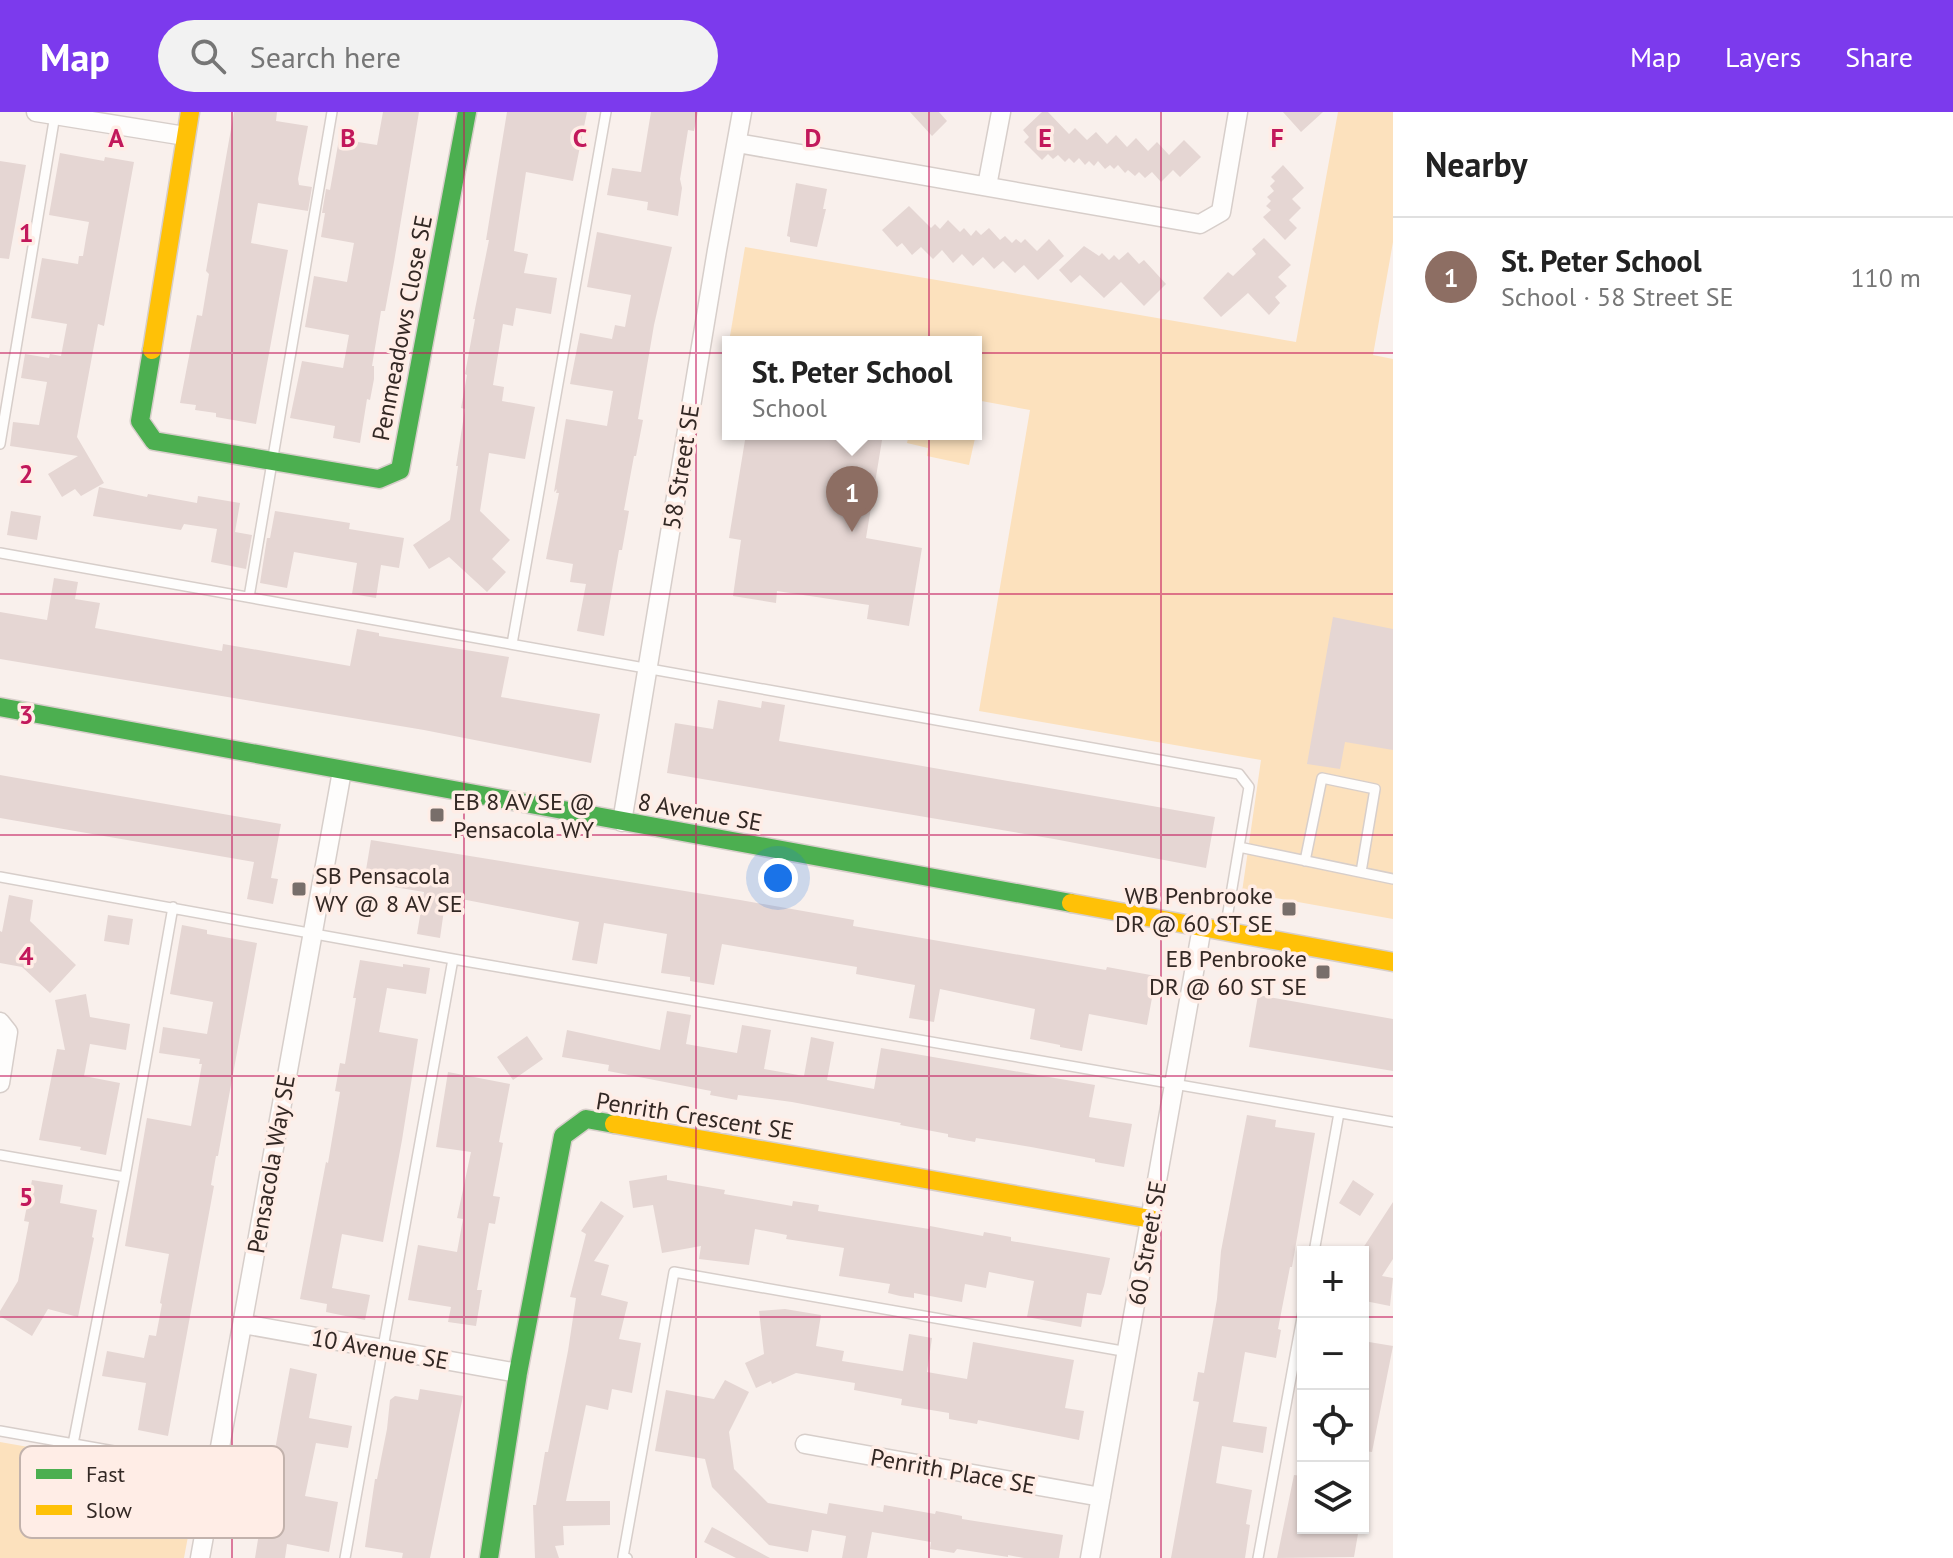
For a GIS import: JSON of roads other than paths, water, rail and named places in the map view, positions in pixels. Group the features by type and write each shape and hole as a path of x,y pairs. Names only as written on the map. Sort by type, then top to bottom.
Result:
{"street":[{"name":"Penmeadows Close SE","path":"190,112 140,421 154,441 379,479 400,470 467,112"},
{"name":"58 Street SE","path":"622,822 742,112"},
{"path":"987,186 1001,112"},
{"path":"737,143 1200,224 1221,212 1238,112"},
{"path":"49,113 185,136"},
{"name":"8 Avenue SE","path":"0,707 1393,962"},
{"name":"Pensacola Way SE","path":"220,1446 342,771"},
{"name":"60 Street SE","path":"1090,1558 1202,927"},
{"path":"0,1022 8,1032 0,1083"},
{"name":"Penrith Crescent SE","path":"489,1558 518,1373 563,1136 586,1119 1151,1219"},
{"name":"10 Avenue SE","path":"243,1324 518,1373"},
{"name":"Penrith Place SE","path":"805,1444 1101,1497"},
{"name":"Pensacola Way SE","path":"200,1558 204,1538"}],"lane":[{"path":"249,597 332,112"},
{"path":"512,644 606,112"},
{"path":"0,444 49,113"},
{"path":"0,553 1239,774 1249,787 1225,931"},
{"path":"1305,861 1322,778 1375,789 1361,872"},
{"path":"1239,847 1393,879"},
{"path":"0,877 1393,1122"},
{"path":"73,1444 173,907"},
{"path":"345,1558 453,959"},
{"path":"1315,1246 1339,1113"},
{"path":"0,1155 125,1177"},
{"path":"627,1558 623,1557 674,1272 1128,1352"},
{"path":"1258,1558 1302,1318"},
{"path":"0,1431 84,1446"}],"place":[{"name":"St. Peter School","path":"852,532"},
{"name":"EB 8 AV SE @ Pensacola WY","path":"437,815"},
{"name":"SB Pensacola WY @ 8 AV SE","path":"299,889"},
{"name":"WB Penbrooke DR @ 60 ST SE","path":"1289,909"},
{"name":"EB Penbrooke DR @ 60 ST SE","path":"1323,972"}]}
